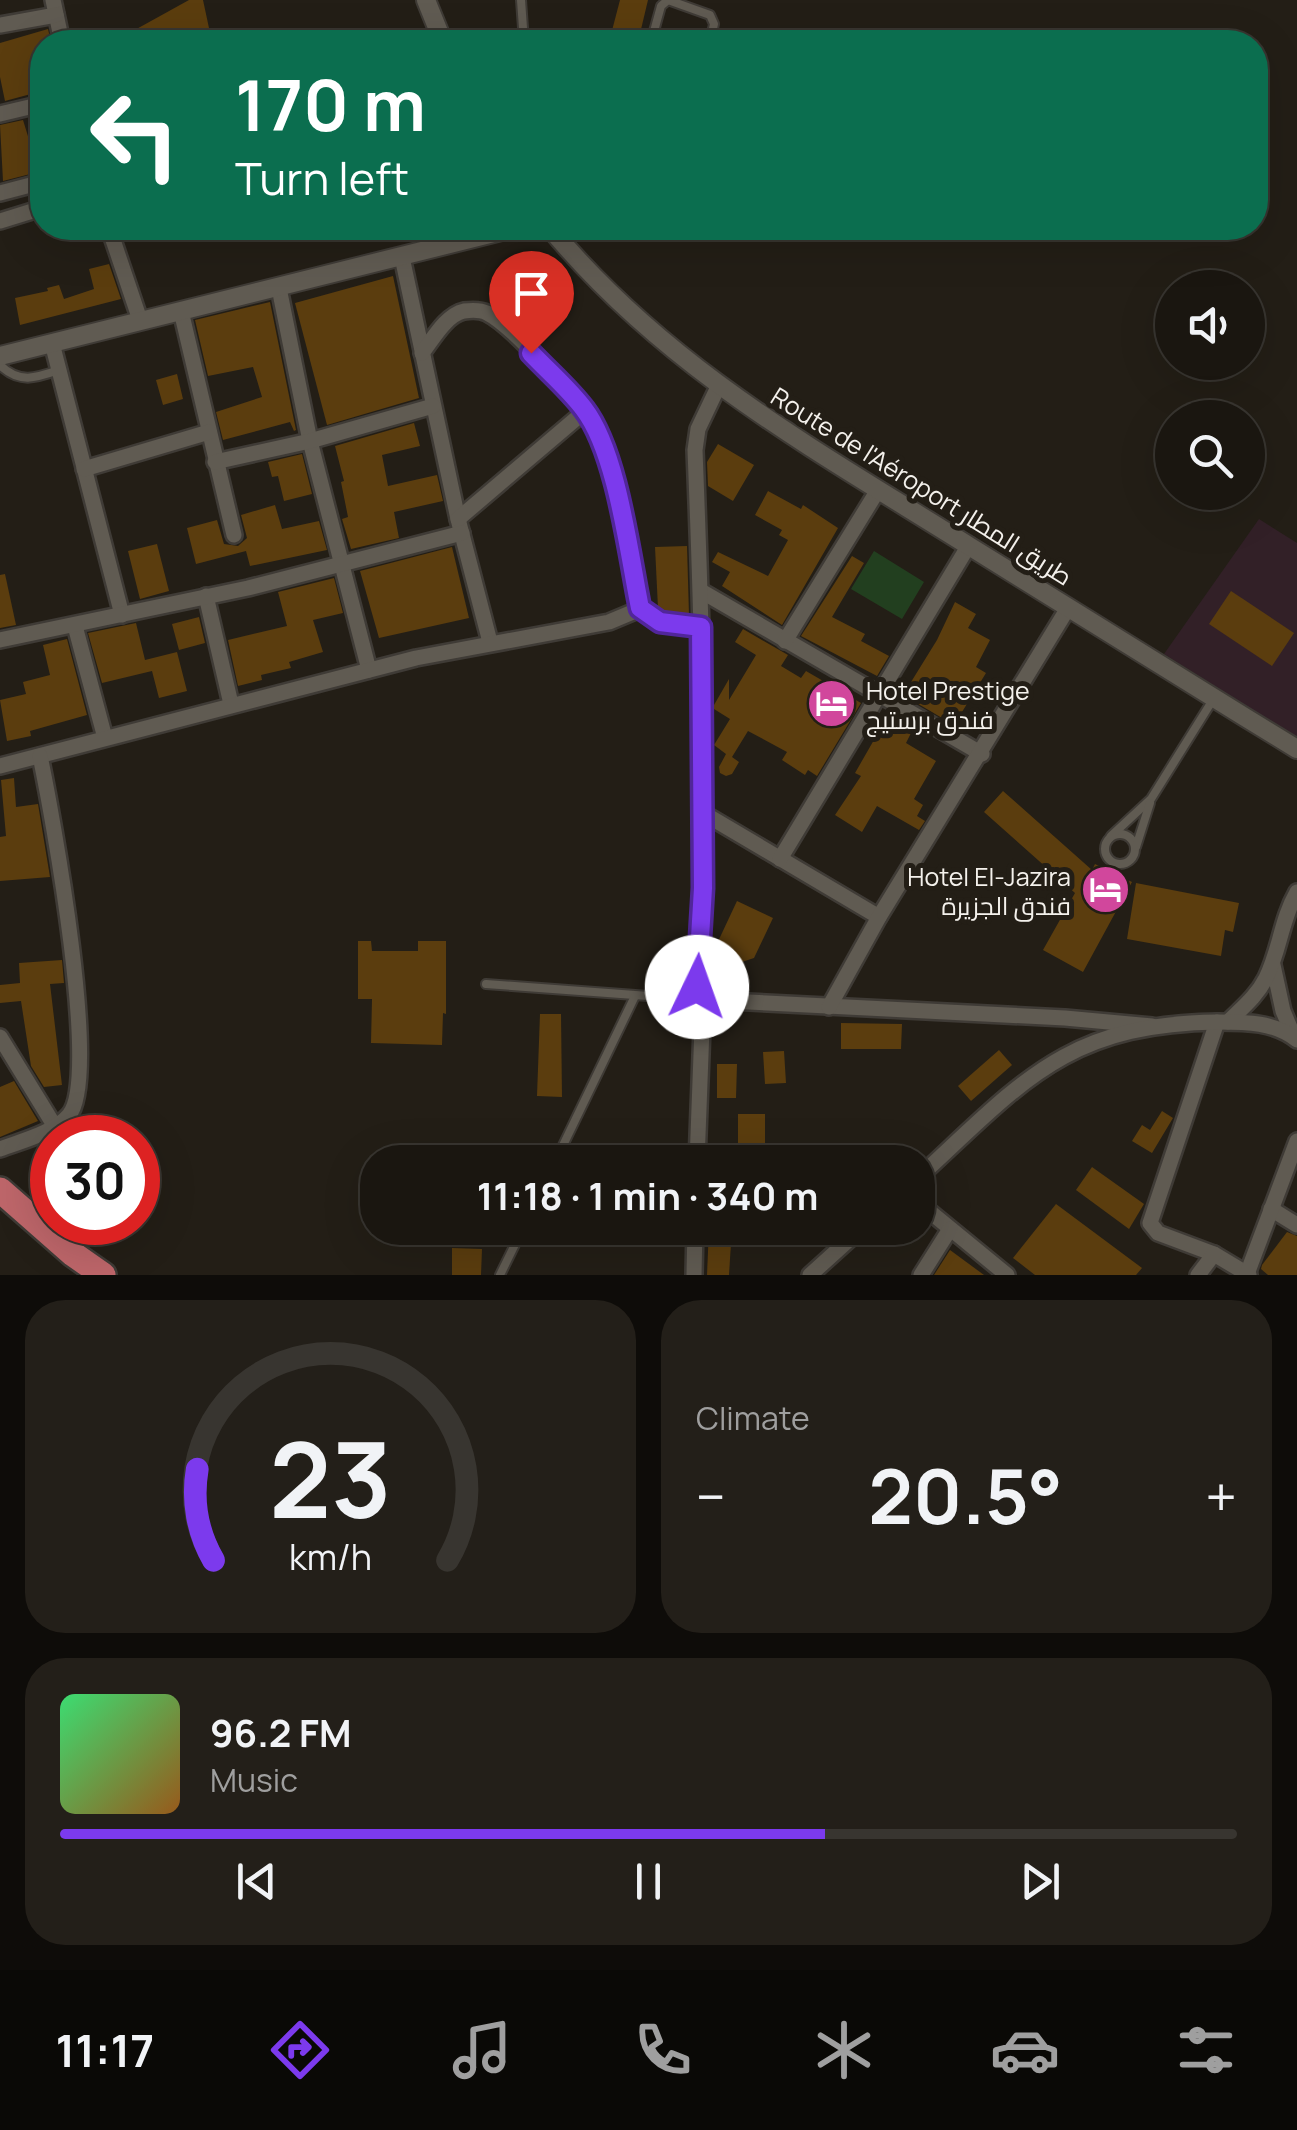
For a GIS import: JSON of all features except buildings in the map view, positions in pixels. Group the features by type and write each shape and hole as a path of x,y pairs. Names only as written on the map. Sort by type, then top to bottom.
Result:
{"highway":[{"path":"0,1190 73,1259 103,1275"}],"street":[{"path":"426,0 438,30"},
{"path":"0,25 55,8"},
{"path":"0,114 30,107"},
{"path":"0,193 30,185"},
{"path":"0,221 30,212"},
{"path":"113,240 140,320"},
{"path":"0,356 468,240"},
{"name":"Route de l'Aéroport طريق المطار","path":"561,240 623,307 718,387 1297,749"},
{"path":"402,257 460,526 490,642"},
{"path":"280,288 310,441 369,670"},
{"path":"181,310 234,535"},
{"path":"422,354 452,316 462,312 484,312 514,335 585,410 597,431 616,494 640,608 660,622 701,627"},
{"path":"52,342 122,616"},
{"path":"698,1145 696,1000 703,813 695,450 698,429 718,387"},
{"path":"215,462 310,441 434,406"},
{"path":"0,640 122,616 341,564 460,526 585,410"},
{"path":"84,469 208,432"},
{"path":"785,641 878,490"},
{"path":"780,859 968,545"},
{"path":"701,591 982,754"},
{"path":"206,596 231,704"},
{"path":"0,766 369,670 490,642 609,622 640,608"},
{"path":"829,1008 1068,608"},
{"path":"76,626 105,738"},
{"path":"40,756 74,964 81,1080 77,1102 69,1115"},
{"path":"703,813 880,917"},
{"path":"1297,892 1257,993 1223,1022 1150,1223 1158,1233 1214,1254 1248,1274 1297,1141"},
{"path":"1272,963 1283,1011 1296,1039"},
{"path":"696,1000 1048,1016 1152,1026"},
{"path":"935,1163 1038,1069 1109,1035 1194,1021 1276,1027 1296,1039"},
{"path":"0,1037 48,1115"},
{"path":"0,1149 30,1136"},
{"path":"1272,1209 1297,1225"},
{"path":"935,1216 1007,1275"},
{"path":"921,1275 950,1228"},
{"path":"694,1275 695,1245"},
{"path":"810,1275 843,1245"},
{"path":"1198,1275 1214,1254"}],"lane":[{"path":"521,0 523,30"},
{"path":"655,30 662,6 668,0 710,15 713,30"},
{"path":"0,365 21,379 59,370"},
{"path":"1151,799 1111,836 1104,851 1113,863 1126,863 1135,849 1151,799 1214,698"},
{"path":"1111,836 1130,837 1135,849"},
{"path":"486,984 696,1000"},
{"path":"563,1145 635,996"},
{"path":"500,1275 515,1245"}],"shaded area":[{"path":"1259,519 1297,543 1297,738 1164,654"}],"green space":[{"path":"874,551 924,582 902,619 851,589"}],"place":[{"name":"Hotel Prestige فندق برستيج","path":"831,704"},
{"name":"Hotel El-Jazira فندق الجزيرة","path":"1106,890"}],"route":[{"path":"531,353 585,410 597,431 616,494 640,608 660,622 701,627 703,888 697,987"}]}
